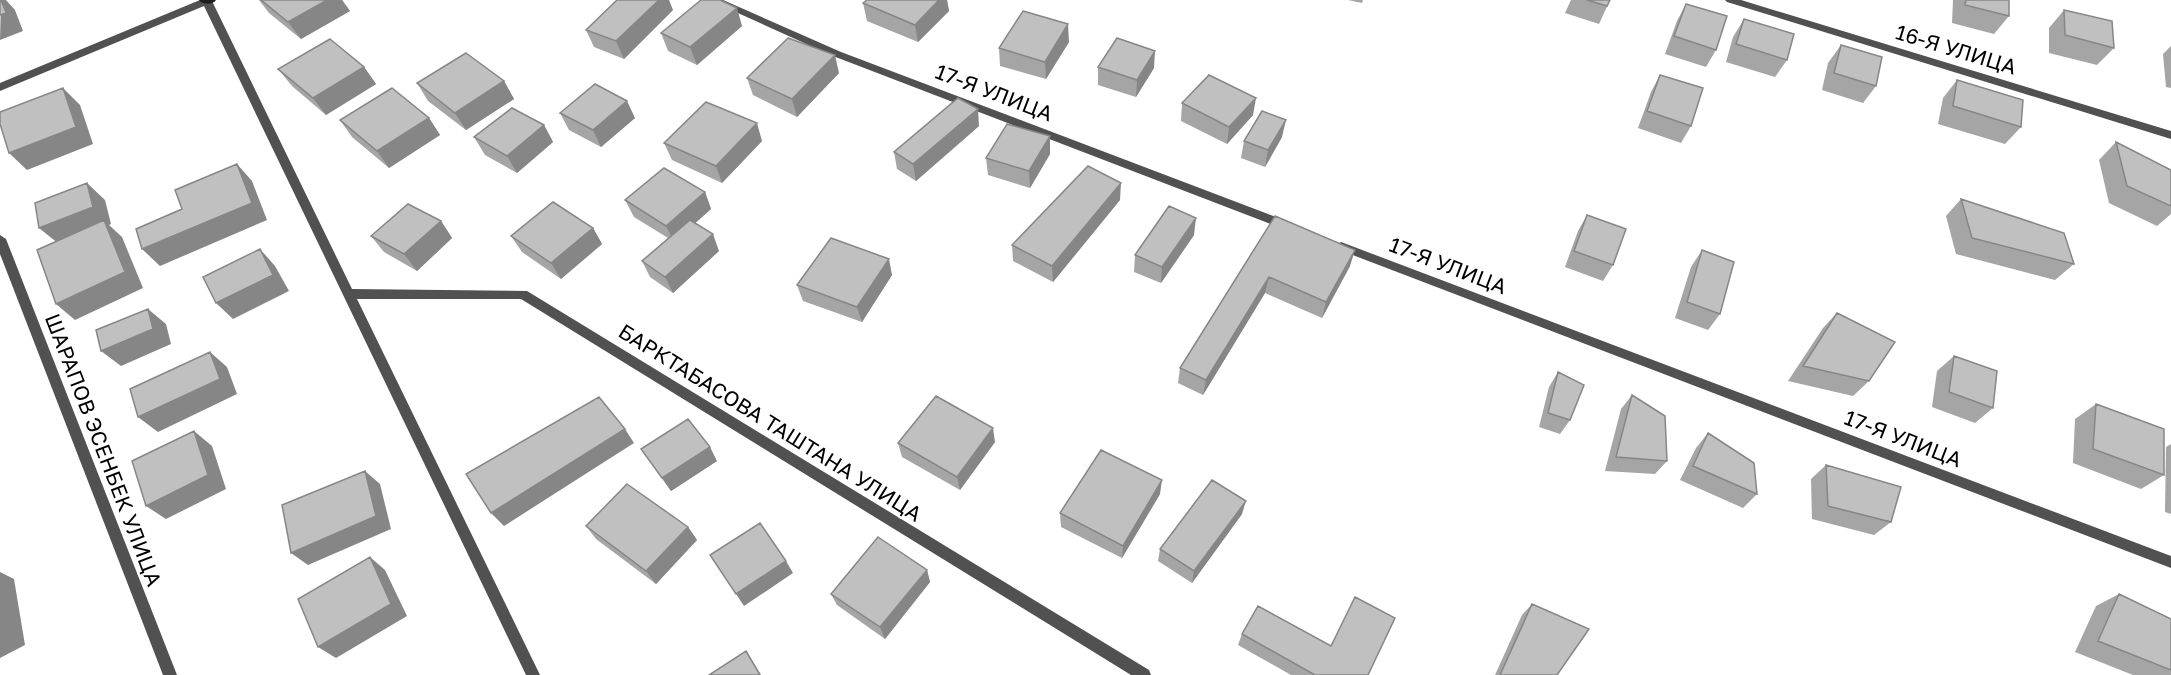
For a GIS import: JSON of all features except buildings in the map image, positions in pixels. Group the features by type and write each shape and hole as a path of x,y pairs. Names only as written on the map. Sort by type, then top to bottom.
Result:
{"street":[{"path":"0,87 208,0 532,675"},
{"name":"17-Я УЛИЦА","path":"714,0 837,54 1297,229"},
{"name":"16-Я УЛИЦА","path":"1730,0 2171,135"},
{"name":"ШАРАПОВ ЭСЕНБЕК УЛИЦА","path":"0,239 170,675"},
{"name":"17-Я УЛИЦА","path":"1330,242 2171,562"},
{"name":"БАРКТАБАСОВА ТАШТАНА УЛИЦА","path":"350,294 523,294 1144,675"}]}
